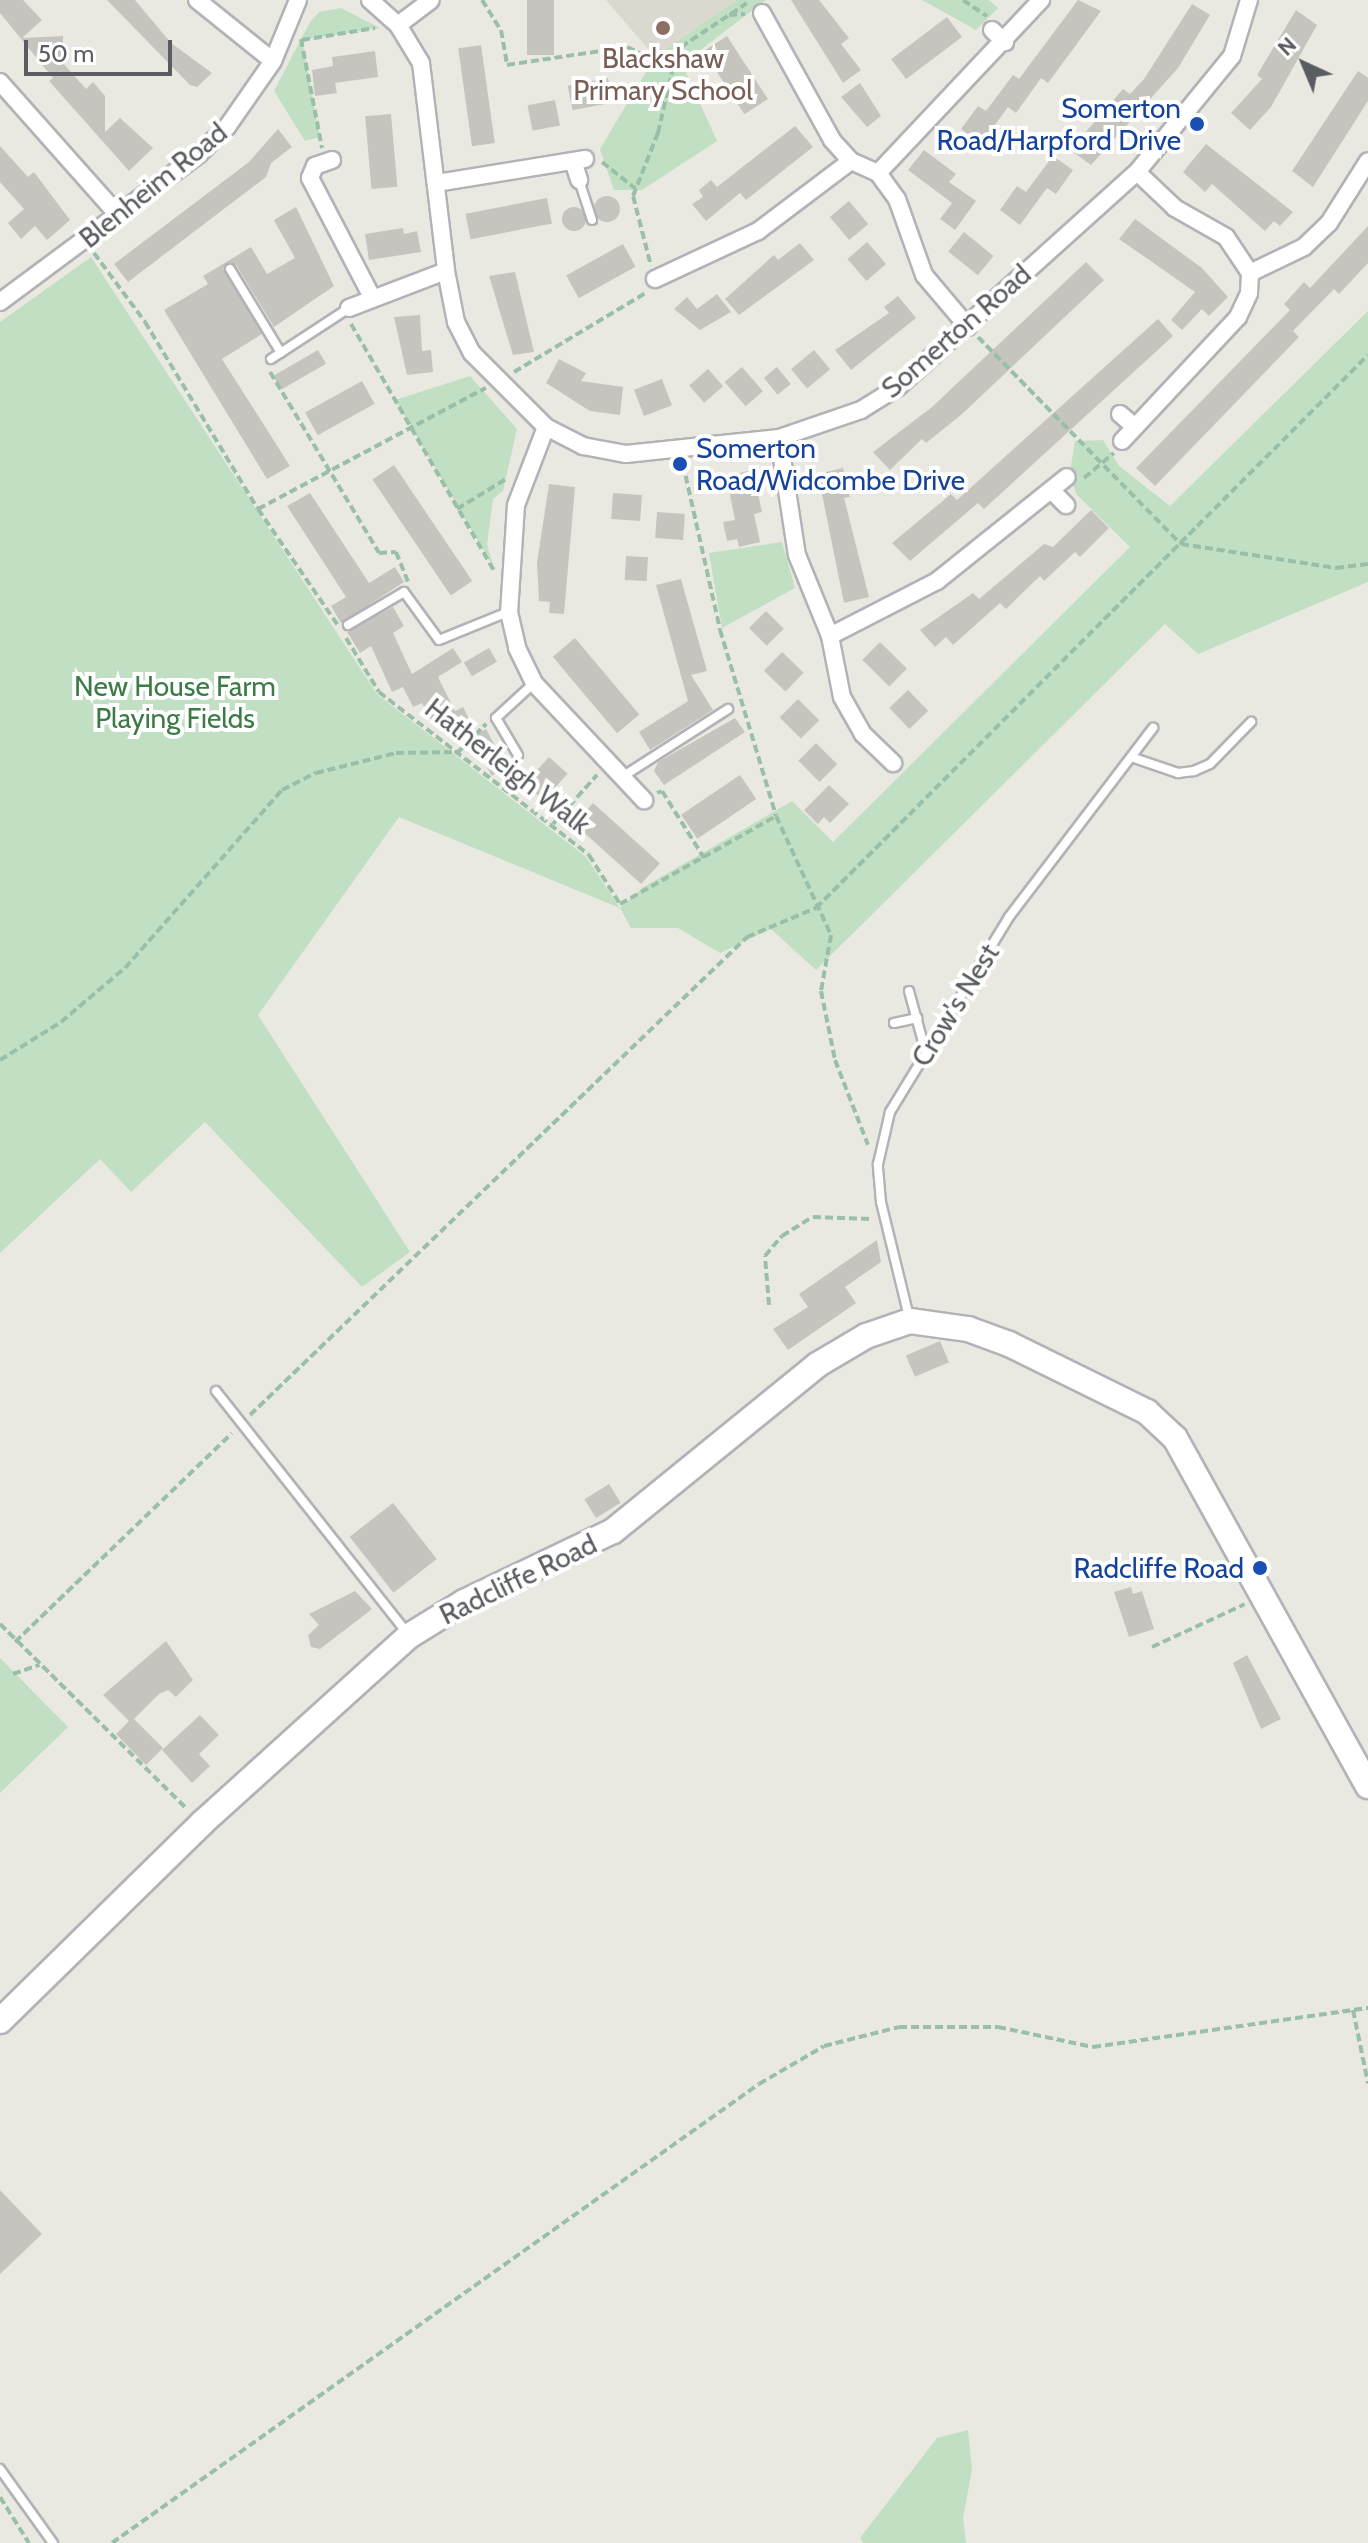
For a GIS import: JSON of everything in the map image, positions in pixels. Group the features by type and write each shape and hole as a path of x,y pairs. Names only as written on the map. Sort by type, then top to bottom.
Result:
{"main road":[{"name":"Radcliffe Road","path":"0,2021 202,1823 409,1636 464,1602 603,1538 817,1365 866,1336 910,1321 968,1329 1009,1344 1147,1412 1198,1470 1368,1786"}],"street":[{"path":"197,0 273,61"},
{"name":"Blenheim Road","path":"0,302 119,216 227,127 273,61 298,0"},
{"name":"Somerton Road","path":"370,0 398,25 421,63 446,271 456,322 498,382 546,427 604,452 679,450 779,438 861,410 968,327 1137,172 1232,56 1249,0"},
{"path":"398,25 431,0"},
{"path":"878,173 949,91 1005,42 1041,0"},
{"path":"756,6 773,44 832,140 851,161 878,173 909,222 936,295 968,327"},
{"path":"992,30 1005,42"},
{"path":"0,82 119,216"},
{"path":"436,183 579,160 579,180"},
{"path":"328,161 311,172 312,183 371,295"},
{"path":"655,279 788,211 851,161"},
{"path":"1250,273 1304,247 1329,223 1368,161"},
{"path":"1122,441 1238,317 1250,273 1226,237 1175,208 1137,172"},
{"path":"713,249 720,265"},
{"path":"346,310 371,295 446,271"},
{"path":"1120,414 1134,426"},
{"path":"546,427 525,468 516,505 509,604 534,683 607,765 644,800"},
{"path":"779,438 797,555 830,636 848,711 879,752 893,763"},
{"path":"830,636 937,581 1060,484 1066,505"},
{"path":"866,765 879,752"}],"lane":[{"path":"579,180 592,220"},
{"path":"230,269 281,353"},
{"path":"271,359 346,310"},
{"path":"348,625 404,592 439,640 509,604"},
{"path":"518,755 496,718 534,683"},
{"path":"622,777 728,709"},
{"path":"1131,757 1178,773 1194,771 1210,764 1251,722"},
{"name":"Crow's Nest","path":"910,1321 885,1219 878,1164 890,1112 1009,917 1153,728"},
{"path":"909,991 926,1053"},
{"path":"894,1023 917,1018"},
{"path":"216,1391 409,1636"},
{"path":"0,2469 53,2543"}],"path":[{"path":"482,0 501,30 507,65 627,47 673,68"},
{"path":"963,0 985,12 992,30"},
{"path":"729,15 756,6"},
{"path":"258,509 328,467 498,382 647,293 655,279 636,189 658,133 673,68 681,47 729,15 756,6"},
{"path":"285,31 302,40 398,25"},
{"path":"302,40 328,161"},
{"path":"579,160 595,157 636,189"},
{"name":"Hatherleigh Walk","path":"85,242 145,322 258,509 379,692 553,824 589,855 620,904 776,816"},
{"path":"346,310 407,427 509,604"},
{"path":"968,327 1103,461 1126,494 1181,544 1336,568 1368,564"},
{"path":"15,1642 747,937 816,908 1368,355"},
{"path":"271,359 269,377 379,553 396,552 410,577 404,592"},
{"path":"1060,484 1075,486 1122,441"},
{"path":"679,450 720,630 776,816 831,935 821,991 835,1060 878,1164"},
{"path":"457,509 525,468"},
{"path":"0,1060 61,1022 125,968 282,790 316,773 396,753 458,752 470,733 496,718"},
{"path":"553,824 607,765"},
{"path":"644,800 662,791 704,858"},
{"path":"769,1305 765,1256 798,1223 813,1217 885,1219"},
{"path":"1152,1647 1265,1594"},
{"path":"0,1624 202,1823"},
{"path":"13,1674 39,1665"},
{"path":"112,2543 759,2084 824,2046 899,2027 998,2027 1093,2047 1368,2008"},
{"path":"1353,2010 1368,2083"},
{"path":"0,2497 29,2543"}],"shaded area":[{"name":"Blackshaw Primary School","path":"606,0 736,0 655,57"}],"green space":[{"path":"736,0 766,0 682,64 717,141 642,190 614,190 600,149 655,57"},
{"path":"922,0 989,0 998,8 976,30"},
{"path":"341,8 380,28 302,40 320,137 305,141 274,91 310,22 319,12"},
{"name":"New House Farm Playing Fields","path":"91,257 377,694 586,857 620,908 399,817 258,1015 410,1252 362,1287 205,1122 131,1192 100,1159 0,1253 0,322"},
{"path":"1368,311 1368,582 1198,654 1165,624 816,970 771,929 720,953 678,928 631,928 620,908 642,888 792,801 833,842 1130,547 1076,494 1070,472 1075,441 1103,440 1119,466 1170,506"},
{"path":"470,376 517,429 503,491 493,499 487,544 493,566 395,400"},
{"path":"782,542 795,588 722,628 709,553"},
{"path":"0,1658 68,1727 0,1793"},
{"path":"968,2430 972,2470 963,2518 966,2543 863,2543 860,2538 937,2438"}],"building":[{"path":"0,0 23,0 42,20 22,38 63,36 63,63 86,89 93,82 105,96 105,132 120,118 153,148 129,171 49,81 53,78 0,13"},
{"path":"107,0 135,0 171,43 212,73 197,87 190,85"},
{"path":"527,0 554,0 554,55 527,55"},
{"path":"791,0 819,0 849,38 841,44 861,70 843,83"},
{"path":"1078,0 1101,11 1048,83 1041,78 1016,113 1008,107 981,144 961,129 978,106 986,111 1013,75 1019,79"},
{"path":"1192,4 1210,15 1178,68 1091,165 1070,150 1123,89 1130,94 1144,79"},
{"path":"1296,10 1317,25 1271,107 1250,130 1231,113 1262,79 1257,75"},
{"path":"947,17 962,37 906,79 891,59"},
{"path":"727,36 768,99 744,114 704,51"},
{"path":"481,45 495,143 472,146 458,48"},
{"path":"375,51 378,77 335,83 337,93 315,96 312,70 333,66 332,57"},
{"path":"1358,71 1368,78 1368,101 1313,187 1292,171"},
{"path":"608,78 613,103 573,110 568,86"},
{"path":"860,83 881,116 867,127 841,97"},
{"path":"555,100 560,126 532,131 528,105"},
{"path":"391,114 397,187 371,189 365,116"},
{"path":"795,126 813,147 746,200 740,193 706,221 692,204 703,197 699,190 711,180 717,187"},
{"path":"278,129 292,147 271,163 266,177 128,282 114,264 249,162"},
{"path":"1206,144 1293,212 1280,226 1274,221 1265,231 1212,184 1205,192 1183,172"},
{"path":"0,146 28,177 34,172 70,220 47,240 35,226 21,239 8,223 24,209 0,182"},
{"path":"924,150 956,174 949,182 976,201 955,230 940,219 952,203 908,170"},
{"path":"1053,156 1073,170 1056,194 1047,188 1020,225 1000,210 1017,186 1026,192"},
{"path":"607,196 616,200 620,209 616,218 607,222 598,218 594,209 598,200"},
{"path":"547,198 552,224 470,239 466,214"},
{"path":"849,201 868,224 849,240 830,217"},
{"path":"296,207 334,286 274,327 236,265 223,268 262,334 222,359 290,466 267,479 164,310 208,284 203,276 251,247 267,274 295,258 274,220"},
{"path":"574,207 583,210 586,219 583,228 574,231 565,228 562,219 565,210"},
{"path":"1135,219 1202,268 1228,297 1209,316 1202,309 1182,330 1171,320 1195,292 1119,239"},
{"path":"1368,226 1368,263 1339,294 1334,289 1293,331 1299,337 1155,486 1136,468 1290,310 1284,304 1304,282 1310,288"},
{"path":"403,228 404,234 417,231 421,252 369,260 365,234"},
{"path":"964,232 994,256 978,275 948,251"},
{"path":"867,242 886,264 866,281 847,259"},
{"path":"800,243 814,260 739,315 725,299 774,255 778,260"},
{"path":"623,244 636,267 579,298 566,276"},
{"path":"1086,262 1104,280 961,415 926,443 922,439 890,470 873,452 932,407"},
{"path":"515,272 534,352 513,355 489,276"},
{"path":"717,294 731,312 700,330 674,309 687,297 697,309"},
{"path":"898,296 916,318 851,370 835,350 889,313 884,307"},
{"path":"420,315 422,351 431,350 433,372 407,375 394,317"},
{"path":"1158,319 1173,336 984,509 978,503 910,561 892,543 951,494 957,500"},
{"path":"318,350 326,364 281,390 273,376"},
{"path":"814,350 830,369 807,388 791,369"},
{"path":"559,359 586,373 581,381 623,387 620,415 590,411 546,383"},
{"path":"742,367 763,391 746,406 725,382"},
{"path":"777,367 791,384 778,395 764,378"},
{"path":"708,369 723,386 704,403 689,385"},
{"path":"662,379 672,405 644,416 634,390"},
{"path":"362,381 375,404 318,435 305,413"},
{"path":"394,465 472,581 451,596 372,480"},
{"path":"843,468 850,497 844,498 869,597 844,603 818,474"},
{"path":"753,470 762,512 754,514 760,542 739,547 737,539 727,541 723,522 735,520 726,476"},
{"path":"549,484 575,487 564,614 549,613 550,602 539,601 537,563"},
{"path":"310,493 369,583 395,567 404,582 341,623 331,606 346,597 287,506"},
{"path":"613,493 642,495 640,521 611,519"},
{"path":"1091,510 1109,528 1080,557 1075,552 1044,581 1040,576 1006,609 1000,603 953,645 946,637 935,647 920,630 973,593 979,599 1044,544 1053,547"},
{"path":"657,512 685,514 683,540 655,538"},
{"path":"626,556 648,557 647,581 625,580"},
{"path":"681,579 707,671 691,675 713,710 650,750 639,732 688,701 656,585"},
{"path":"393,607 404,626 393,633 412,674 453,648 462,662 438,677 455,711 463,707 473,727 450,738 440,718 432,722 422,703 413,707 403,687 392,692 371,646 360,653 347,632"},
{"path":"766,611 784,629 767,646 749,628"},
{"path":"575,638 639,715 617,733 553,657"},
{"path":"880,642 907,669 889,687 862,660"},
{"path":"489,648 497,662 472,676 464,662"},
{"path":"782,652 804,673 786,692 764,671"},
{"path":"908,690 928,711 909,729 889,708"},
{"path":"798,699 819,720 801,739 780,717"},
{"path":"735,718 745,732 664,785 654,771 658,762"},
{"path":"486,729 507,768 492,776 471,737"},
{"path":"816,743 837,764 820,782 798,761"},
{"path":"549,757 568,774 543,800 525,784"},
{"path":"740,775 756,799 697,839 681,815"},
{"path":"829,785 849,804 830,823 824,817 818,824 804,810"},
{"path":"593,803 660,863 641,884 574,824"},
{"path":"877,1240 881,1262 845,1287 856,1303 788,1350 773,1329 808,1307 799,1294"},
{"path":"940,1341 949,1362 915,1377 906,1355"},
{"path":"609,1484 621,1503 596,1518 584,1499"},
{"path":"393,1503 437,1559 393,1593 350,1537"},
{"path":"1131,1587 1133,1594 1142,1591 1154,1629 1129,1637 1114,1592"},
{"path":"355,1591 372,1609 320,1649 311,1647 308,1635 319,1625 309,1614"},
{"path":"166,1641 193,1680 176,1697 168,1690 159,1694 134,1719 163,1748 146,1765 116,1734 129,1721 103,1695"},
{"path":"1247,1655 1281,1719 1261,1729 1233,1663"},
{"path":"200,1715 219,1735 199,1754 210,1766 192,1783 162,1750"},
{"path":"0,2190 42,2234 0,2274"}],"place":[{"name":"Blackshaw Primary School","path":"663,28"},
{"name":"Somerton Road/Harpford Drive","path":"1197,124"},
{"name":"Somerton Road/Widcombe Drive","path":"680,464"},
{"name":"Radcliffe Road","path":"1260,1568"}]}
